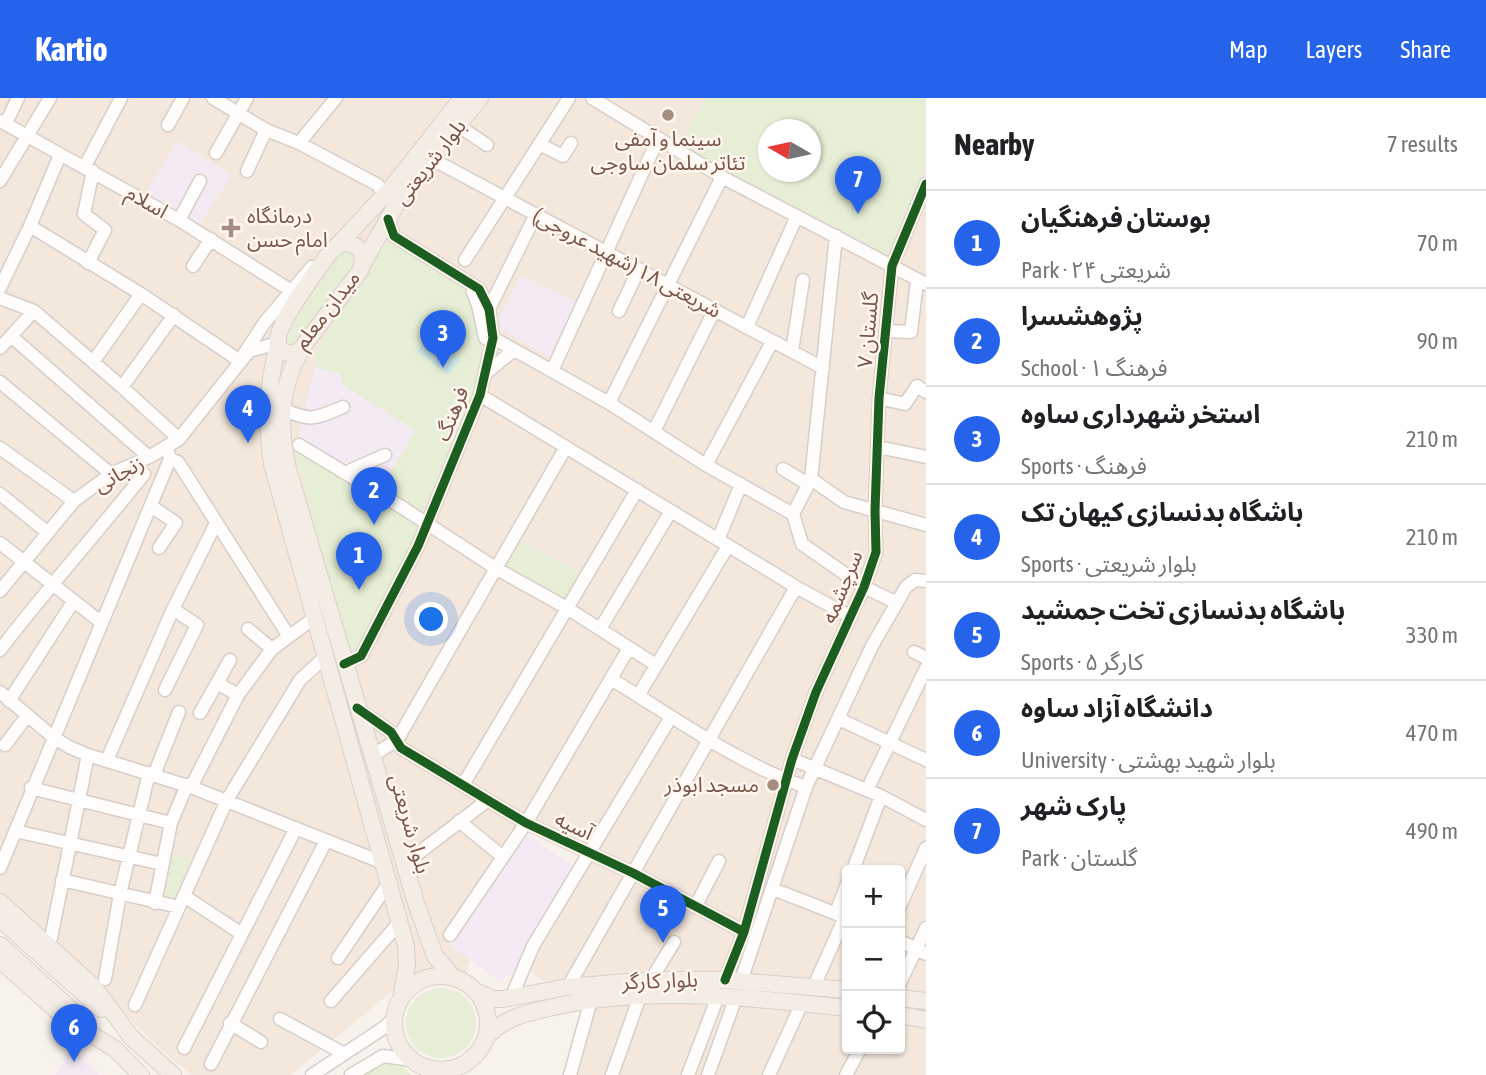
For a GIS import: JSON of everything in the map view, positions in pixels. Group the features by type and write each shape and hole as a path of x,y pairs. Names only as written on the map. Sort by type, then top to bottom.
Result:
{"main road":[{"name":"بلوار شریعتی","path":"334,248 384,196 462,98"},
{"name":"بلوار شریعتی","path":"362,265 400,198 480,98"},
{"name":"میدان معلم","path":"347,243 357,246 363,255 362,265 302,349 298,353 288,354 278,344 279,334 296,302 334,248 347,243"},
{"name":"بلوار شریعتی","path":"278,344 267,418 272,464 406,946 407,958 401,999"},
{"name":"بلوار شریعتی","path":"302,349 287,382 282,409 281,432 288,469 403,865 434,952 454,978"},
{"path":"0,902 93,987 131,1037"},
{"path":"0,919 173,1075"},
{"path":"0,944 141,1075"},
{"path":"407,958 421,963 434,952"},
{"path":"0,960 66,1019 115,1049"},
{"path":"428,1075 400,1046 396,1037 395,1018 401,999 415,985 440,977 454,978 475,991 483,1002 487,1016 474,1075"},
{"name":"بلوار کارگر","path":"475,991 494,999 568,987 651,980 842,989"},
{"name":"بلوار کارگر","path":"483,1042 496,1026 510,1018 591,1000 640,996 718,996 734,986 802,1003 842,1007"},
{"path":"509,998 504,1004 506,1015 510,1018"},
{"path":"905,999 926,1001"},
{"path":"905,1016 926,1020"},
{"path":"414,1062 432,1069 448,1070 470,1060 483,1042"}],"street":[{"path":"3,122 18,98"},
{"path":"0,181 50,98"},
{"path":"88,262 106,230 84,215 89,169 121,98"},
{"path":"168,125 183,98"},
{"path":"213,98 266,130 378,185 384,196"},
{"path":"216,153 247,98"},
{"path":"299,144 336,98"},
{"path":"465,260 569,98"},
{"path":"592,98 722,177 921,282 911,332 885,331"},
{"name":"اسلام","path":"3,122 179,220 290,290"},
{"path":"457,125 487,145"},
{"path":"247,171 266,130"},
{"path":"552,371 658,139"},
{"path":"539,144 563,156 571,143"},
{"path":"0,288 60,155"},
{"name":"شریعتی ۱۸ (شهید عروجی)","path":"430,158 823,368"},
{"path":"609,403 722,177"},
{"path":"179,220 200,181"},
{"name":"گلستان ۷","path":"879,398 891,266 926,184"},
{"path":"489,309 536,214"},
{"path":"747,327 797,216"},
{"path":"388,219 394,236 479,289 489,309"},
{"path":"30,226 174,315 240,361"},
{"path":"376,240 394,236"},
{"path":"793,514 810,482 836,236"},
{"path":"193,266 211,239"},
{"path":"240,361 290,290 334,248"},
{"path":"618,311 639,269"},
{"path":"792,351 803,280"},
{"name":"فرهنگ","path":"467,282 480,312 486,370"},
{"path":"93,362 141,294"},
{"path":"0,298 34,311 179,439"},
{"name":"فرهنگ","path":"344,664 361,656 418,546 481,395 493,338 489,309"},
{"path":"654,431 715,309"},
{"path":"0,348 34,311"},
{"path":"122,387 174,315"},
{"path":"265,322 268,337 278,344"},
{"path":"11,336 149,457"},
{"path":"493,338 609,403 706,464 793,514 802,544 864,587 897,603"},
{"path":"706,464 772,342"},
{"path":"240,361 249,351 278,344"},
{"path":"257,348 270,354 273,370"},
{"path":"486,370 514,351"},
{"name":"زنجانی","path":"0,591 74,501 111,474 149,457 168,453 240,361"},
{"path":"0,382 111,474"},
{"path":"879,398 905,404 916,386 926,392"},
{"path":"481,395 796,587 851,617"},
{"name":"سرچشمه","path":"734,986 744,932 785,780 816,692 864,587 876,552 879,398"},
{"path":"282,409 302,417 315,418 343,407"},
{"path":"299,444 656,665"},
{"path":"372,756 397,740 566,447"},
{"path":"878,447 926,457"},
{"path":"0,448 74,501"},
{"path":"0,868 151,506 168,453 178,462 288,635"},
{"path":"350,475 351,470 385,455"},
{"path":"783,469 844,502 926,525"},
{"path":"0,650 52,583 144,474"},
{"path":"638,696 690,608 723,543 741,484"},
{"path":"463,785 637,490"},
{"path":"0,494 47,532"},
{"path":"151,506 176,523 159,548"},
{"path":"600,629 671,511"},
{"path":"107,760 173,609 216,523"},
{"path":"0,543 102,623"},
{"path":"708,1075 734,986 773,889 806,787 872,646 906,587 915,580 926,581"},
{"path":"568,987 796,587"},
{"path":"73,602 5,696 27,716 53,737 88,755 189,786 381,862"},
{"path":"165,690 197,625 173,609"},
{"path":"155,903 172,823 238,695 272,649 314,618"},
{"path":"248,629 272,649"},
{"path":"450,934 526,823 629,648"},
{"path":"135,1005 227,800 300,680 325,657"},
{"path":"200,713 230,660"},
{"path":"867,790 926,668"},
{"path":"611,679 710,741 785,780 806,787"},
{"path":"217,683 238,695"},
{"name":"آسیه","path":"357,708 391,732 401,748 526,823 633,873 744,932"},
{"path":"105,979 138,815 151,774 178,712"},
{"path":"5,745 27,716"},
{"path":"509,998 533,946 671,717"},
{"path":"839,719 926,760"},
{"path":"51,939 88,755"},
{"path":"792,759 881,796 922,818 926,802"},
{"path":"32,788 172,823"},
{"path":"855,865 881,796"},
{"path":"403,865 488,800"},
{"path":"459,821 503,857"},
{"path":"184,1048 296,828"},
{"path":"15,831 162,864"},
{"path":"357,853 368,847 375,836"},
{"path":"211,1064 326,841"},
{"path":"905,895 926,848"},
{"path":"695,906 719,861"},
{"path":"62,880 155,903 181,902 242,934"},
{"path":"338,958 388,884"},
{"path":"773,889 842,916"},
{"path":"814,986 842,918"},
{"path":"331,1001 399,923"},
{"path":"905,976 921,952 926,928"},
{"path":"651,980 674,942"},
{"path":"905,944 921,952"},
{"path":"612,1075 640,996"},
{"path":"688,1075 718,996"},
{"path":"570,1075 591,1000"},
{"path":"769,1075 802,1003"},
{"path":"312,1075 395,1018"},
{"path":"280,1019 349,1050 362,1048 368,1054 364,1066"},
{"path":"230,1023 261,1042"},
{"path":"846,1075 857,1054"},
{"path":"351,1075 383,1056 414,1062"}],"shaded area":[{"path":"0,98 926,98 926,1075 563,1075 582,1009 528,970 584,855 519,826 465,974 396,988 291,1075 191,1075 0,894"},
{"path":"178,141 232,175 198,226 146,192"},
{"path":"521,276 577,302 549,357 502,330 499,319"},
{"path":"315,367 341,374 416,431 380,488 297,438"},
{"path":"528,835 576,868 512,974 499,981 448,944"},
{"path":"71,1048 100,1075 56,1075"}],"green space":[{"path":"704,98 926,98 926,167 890,257 681,146"},
{"path":"395,241 467,289 478,317 482,345 479,374 471,404 460,433 420,515 380,488 416,431 343,385 341,374 315,367 316,353 381,246"},
{"path":"341,250 354,251 357,263 297,346 289,349 283,339 300,305"},
{"path":"300,451 413,519 418,527 358,654 347,654 296,454"},
{"path":"519,540 582,575 566,604 502,568"},
{"path":"169,854 195,860 176,904 160,900"},
{"path":"441,988 466,998 476,1023 466,1048 441,1058 416,1048 406,1023 416,998"},
{"path":"386,1063 402,1065 411,1075 364,1075"}],"water":[{"path":"429,335 460,359 448,375 417,351"}],"cycle path":[{"path":"725,980 744,932 792,759 816,692 864,587 876,552 879,398 892,266 926,184"},
{"path":"344,664 361,656 418,546 480,395 493,338 489,309 479,289 394,236 388,219"},
{"path":"357,708 391,732 401,748 526,823 633,873 744,932"}],"place":[{"name":"سینما و آمفی تئاتر سلمان ساوجی","path":"668,115"},
{"name":"پارک شهر","path":"858,214"},
{"name":"درمانگاه امام حسن","path":"231,228"},
{"name":"استخر شهرداری ساوه","path":"443,368"},
{"name":"باشگاه بدنسازی کیهان تک","path":"248,443"},
{"name":"پژوهشسرا","path":"374,525"},
{"name":"بوستان فرهنگیان","path":"359,590"},
{"name":"مسجد ابوذر","path":"773,785"},
{"name":"باشگاه بدنسازی تخت جمشید","path":"663,943"},
{"name":"دانشگاه آزاد ساوه","path":"74,1062"}]}
